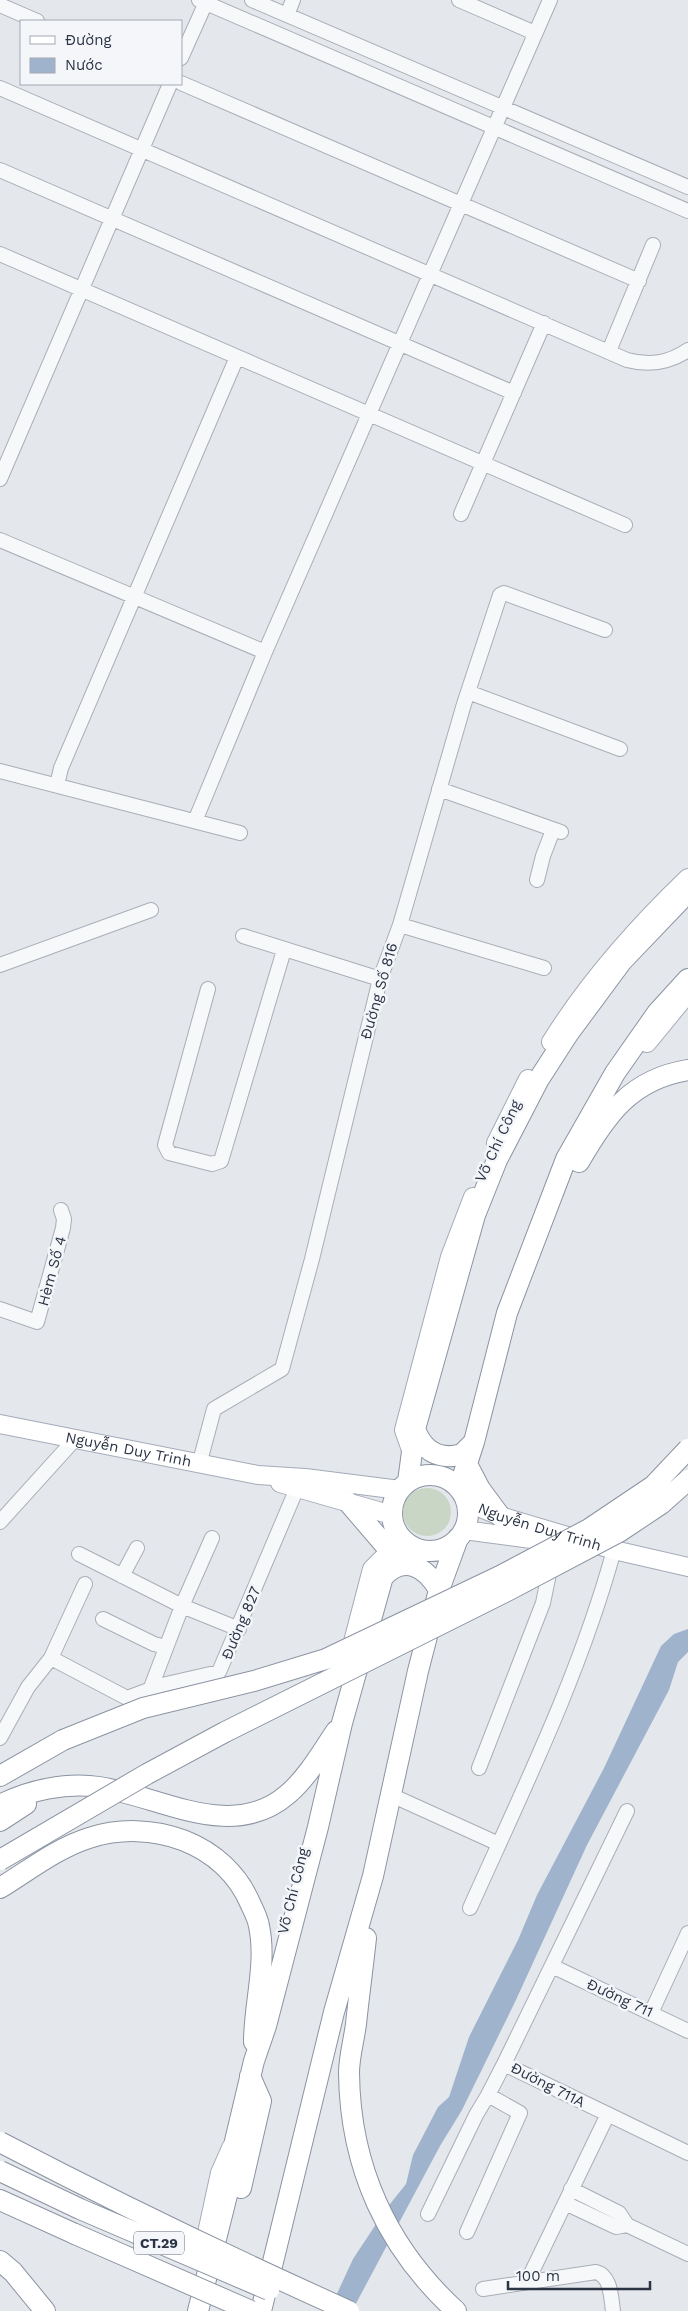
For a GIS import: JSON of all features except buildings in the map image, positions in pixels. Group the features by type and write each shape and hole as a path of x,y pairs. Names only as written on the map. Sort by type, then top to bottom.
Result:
{"highway":[{"name":"Võ Chí Công","path":"404,1486 415,1429 485,1180 539,1079 568,1034 622,961 688,892"},
{"path":"261,2311 309,2115 373,1876 402,1739 439,1590 468,1512 463,1495 467,1464 507,1313 566,1159 615,1073 657,1013 688,979"},
{"path":"553,1194 571,1175 598,1130 617,1105 636,1089 663,1075 688,1070"},
{"path":"415,1429 423,1446 434,1454 444,1456 462,1454 474,1442"},
{"path":"0,1776 62,1740 142,1708 254,1681 326,1659 500,1576 589,1529 653,1486 688,1448"},
{"path":"411,1450 422,1459 438,1465 454,1467 467,1464"},
{"path":"467,1464 480,1488 500,1516"},
{"path":"461,1534 440,1549 430,1551 410,1545 394,1522 394,1502 404,1486 425,1476 435,1476 452,1482 463,1495"},
{"path":"0,1860 146,1774 225,1732 510,1590 619,1532 661,1504 688,1480"},
{"path":"348,1502 390,1551 419,1555 447,1568"},
{"name":"Võ Chí Công","path":"198,2311 233,2171 235,2141 252,2069 269,2017 318,1827 342,1723 390,1551 394,1522"},
{"path":"382,1578 390,1569 400,1565 413,1566 425,1571 439,1590"},
{"path":"0,1805 27,1793 66,1786 98,1787 202,1814 228,1816 247,1814 269,1806 288,1794 302,1779 342,1723"},
{"path":"0,1821 22,1806 43,1797 67,1791 98,1787"},
{"path":"0,1888 56,1854 88,1838 134,1830 161,1832 191,1843 212,1855 231,1872 247,1895 259,1924 263,1949 254,2022 252,2069 261,2101 212,2311"},
{"path":"373,1876 349,2071 353,2128 362,2166 378,2206 399,2246 424,2279 456,2311"},
{"path":"251,2311 289,2148 309,2115"},
{"path":"0,2142 94,2192 349,2311"},
{"name":"CT.29","path":"0,2172 80,2209 320,2311"},
{"name":"CT.29","path":"0,2200 251,2311"},
{"path":"0,2204 75,2234"},
{"path":"0,2261 13,2272 45,2311"}],"main road":[{"name":"Võ Chí Công","path":"411,1450 404,1430 450,1257 485,1180 508,1116 527,1082 590,984 658,907 688,878"},
{"path":"553,1194 625,1073 688,994"},
{"path":"467,1464 482,1449 518,1310 520,1282"},
{"name":"Nguyễn Duy Trinh","path":"0,1424 76,1438 199,1465 258,1475 404,1486"},
{"name":"Nguyễn Duy Trinh","path":"258,1475 348,1502 394,1522"},
{"name":"Nguyễn Duy Trinh","path":"463,1495 500,1516 614,1550 688,1567"},
{"name":"Nguyễn Duy Trinh","path":"461,1534 558,1542 614,1550"},
{"name":"Võ Chí Công","path":"353,1688 348,1661 372,1568 390,1551"},
{"path":"402,1739 416,1716 451,1586 447,1568"},
{"path":"271,2311 338,2031 345,1998 346,1972"},
{"name":"Võ Chí Công","path":"190,2311 220,2173 235,2141"}],"street":[{"path":"252,0 686,186 674,206"},
{"path":"287,15 293,0"},
{"path":"459,0 535,33"},
{"path":"195,821 266,652 550,0"},
{"path":"182,56 204,1 688,211"},
{"path":"0,5 35,20"},
{"path":"182,84 639,281"},
{"path":"0,479 170,85"},
{"path":"0,88 627,360 651,364 675,358 688,350"},
{"path":"0,170 514,393"},
{"path":"609,351 653,245"},
{"path":"0,254 625,525"},
{"path":"461,514 544,323"},
{"path":"57,785 61,768 238,357"},
{"path":"0,540 266,652"},
{"name":"Đường Số 816","path":"199,1465 214,1409 282,1369 312,1259 380,979 400,925 468,692 502,593 605,630"},
{"path":"468,692 620,749"},
{"path":"0,771 240,833"},
{"path":"439,789 557,831 543,856 537,880"},
{"path":"0,965 150,910"},
{"path":"400,925 544,968"},
{"path":"243,936 380,979"},
{"path":"208,988 165,1145 169,1153 212,1164 221,1161 284,950"},
{"name":"Hèm Số 4","path":"0,1309 37,1322 63,1228 64,1219 61,1210"},
{"path":"0,1522 76,1438"},
{"name":"Đường 827","path":"50,1658 127,1698 219,1672 297,1488"},
{"path":"150,1690 182,1606 212,1538"},
{"path":"479,1768 540,1612 547,1576 558,1542"},
{"path":"122,1576 137,1548"},
{"path":"470,1908 568,1686 603,1591 614,1550"},
{"path":"79,1554 182,1606 238,1629"},
{"path":"0,1738 28,1687 50,1658 85,1584"},
{"path":"103,1619 154,1644 166,1647"},
{"path":"391,1795 499,1844"},
{"name":"Đường 711A","path":"627,1811 504,2064 688,2152"},
{"path":"651,2012 688,1933"},
{"name":"Đường 711","path":"552,1966 688,2031"},
{"path":"428,2214 476,2115 504,2064"},
{"path":"468,2232 520,2114 488,2095"},
{"path":"527,2282 608,2114"},
{"path":"571,2189 619,2213 627,2225 688,2254"},
{"path":"565,2203 616,2227 627,2225"},
{"path":"483,2289 596,2272 602,2273 608,2281 613,2311"}],"green space":[{"path":"422,1488 432,1488 444,1495 451,1507 451,1517 444,1529 432,1536 422,1536 414,1532 407,1525 403,1517 403,1507 407,1499 414,1492"}],"water":[{"path":"688,1629 688,1652 678,1662 669,1690 587,1845 515,2002 462,2110 440,2146 352,2311 329,2311 353,2259 386,2209 406,2184 413,2155 438,2107 449,2097 469,2037 518,1940 537,1895 604,1768 661,1646 674,1634"}]}
